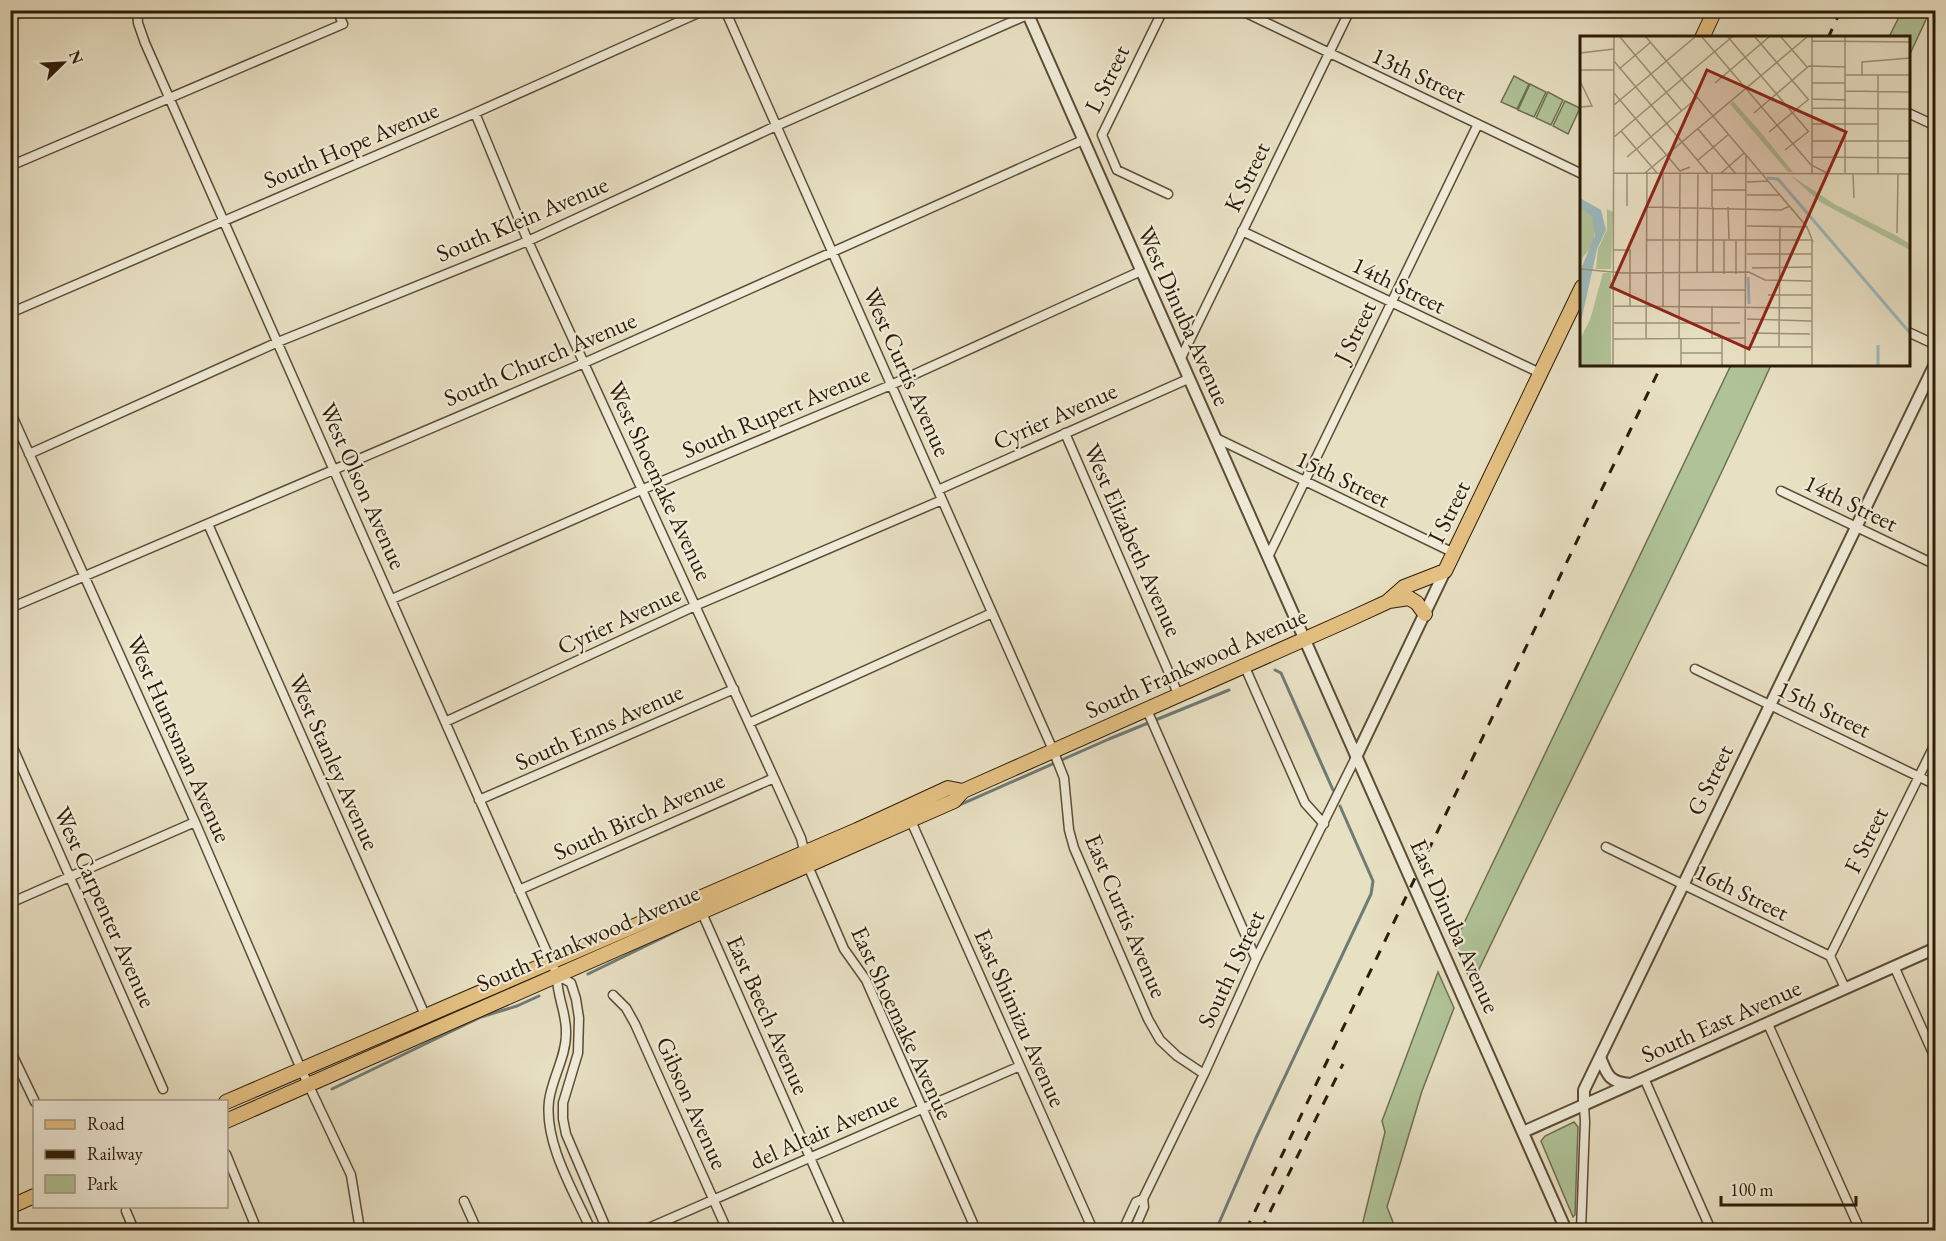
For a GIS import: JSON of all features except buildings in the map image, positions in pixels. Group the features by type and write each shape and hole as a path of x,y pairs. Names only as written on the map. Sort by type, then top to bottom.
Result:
{"main road":[{"path":"1703,36 1713,14"},
{"name":"I Street","path":"1445,571 1580,289"},
{"name":"South Frankwood Avenue","path":"228,1100 551,961 807,859 911,821 954,801 963,791 1304,640 1387,602 1404,587 1445,571"},
{"path":"1387,602 1409,598 1417,603 1425,614"},
{"name":"South Frankwood Avenue","path":"228,1120 702,913 948,788 963,791"},
{"path":"10,1207 33,1197"}],"street":[{"path":"10,16 22,10"},
{"name":"West Olson Avenue","path":"137,10 138,23 145,44 557,975"},
{"path":"10,166 343,24 337,10"},
{"name":"South Hope Avenue","path":"10,313 475,113 705,10"},
{"name":"West Curtis Avenue","path":"725,10 1053,750"},
{"name":"L Street","path":"1162,10 1102,135 1114,166 1168,194"},
{"name":"13th Street","path":"1240,10 1580,174"},
{"name":"K Street","path":"1180,360 1350,10"},
{"path":"1698,10 1713,14"},
{"name":"South Klein Avenue","path":"29,454 278,342 528,241 1027,13"},
{"name":"West Dinuba Avenue","path":"1027,13 1304,640"},
{"name":"West Shoemake Avenue","path":"475,113 528,241 641,490 697,605 801,838 807,859"},
{"path":"1910,114 1935,126"},
{"name":"J Street","path":"1268,557 1478,124"},
{"name":"South Church Avenue","path":"10,608 584,363 1083,140"},
{"name":"14th Street","path":"1242,231 1540,373"},
{"name":"South Rupert Avenue","path":"392,599 641,490 891,385 1141,271"},
{"path":"1910,333 1935,345"},
{"name":"G Street","path":"1581,1230 1584,1090 1935,362"},
{"name":"Cyrier Avenue","path":"938,490 1188,379"},
{"name":"West Huntsman Avenue","path":"10,411 195,822 301,1069 351,1174 360,1230"},
{"name":"West Elizabeth Avenue","path":"1065,433 1179,696"},
{"name":"15th Street","path":"1216,438 1454,553"},
{"name":"14th Street","path":"1781,491 1935,565"},
{"name":"Cyrier Avenue","path":"445,722 697,605 942,500"},
{"name":"West Stanley Avenue","path":"208,524 425,1015"},
{"name":"I Street","path":"1356,757 1445,571"},
{"path":"749,723 992,613"},
{"name":"East Dinuba Avenue","path":"1304,640 1566,1230"},
{"path":"1244,665 1305,803 1324,824"},
{"name":"15th Street","path":"1695,669 1935,785"},
{"name":"South Enns Avenue","path":"479,800 734,689"},
{"path":"1147,710 1256,959"},
{"name":"West Carpenter Avenue","path":"10,741 163,1089"},
{"name":"F Street","path":"1830,956 1935,742"},
{"name":"East Curtis Avenue","path":"1053,750 1064,778 1069,830 1074,848 1148,1019 1160,1041 1177,1056 1204,1074"},
{"name":"South I Street","path":"1134,1230 1144,1207 1143,1199 1204,1074 1256,959 1356,757"},
{"name":"South Birch Avenue","path":"519,890 774,778"},
{"name":"East Shimizu Avenue","path":"911,821 1093,1230"},
{"path":"10,903 195,822"},
{"name":"16th Street","path":"1606,848 1830,956"},
{"name":"East Shoemake Avenue","path":"807,859 844,949 866,981 976,1230"},
{"name":"East Beech Avenue","path":"702,913 842,1230"},
{"name":"South East Avenue","path":"1523,1132 1935,948"},
{"path":"1830,956 1845,988"},
{"path":"1894,966 1935,1060"},
{"path":"557,975 557,987 564,1009 566,1036 549,1098 550,1128 558,1156 591,1230"},
{"path":"557,975 571,984 579,1018 578,1053 563,1102 563,1119 566,1134 607,1230"},
{"name":"Gibson Avenue","path":"613,995 626,1008 635,1024 728,1230"},
{"path":"1768,1023 1860,1230"},
{"path":"10,1050 35,1100"},
{"path":"1600,1057 1612,1080 1630,1084"},
{"name":"del Altair Avenue","path":"644,1230 1020,1066"},
{"path":"1644,1078 1711,1230"},
{"path":"228,1159 257,1230"},
{"name":"South I Street","path":"1123,1230 1136,1202 1143,1199"},
{"path":"464,1201 477,1230"},
{"path":"126,1211 134,1230"},
{"path":"10,1226 12,1230"}],"green space":[{"path":"1902,11 1930,11 1910,54 1910,36 1890,36"},
{"path":"1514,76 1529,84 1517,109 1501,102"},
{"path":"1530,84 1546,92 1534,117 1518,110"},
{"path":"1548,92 1563,100 1551,125 1536,118"},
{"path":"1565,101 1580,108 1568,134 1553,126"},
{"path":"1731,366 1771,366 1661,598 1472,984 1454,944"},
{"path":"1438,972 1454,1008 1422,1091 1387,1207 1393,1222 1391,1230 1361,1230 1385,1132 1382,1121"},
{"path":"1574,1122 1578,1127 1575,1215 1573,1217 1541,1141 1545,1136"}],"waterway":[{"path":"1275,670 1281,673 1333,790"},
{"path":"747,899 1109,739 1229,690"},
{"path":"1216,1230 1256,1138 1371,894 1373,881 1340,806"},
{"path":"588,974 693,923"},
{"path":"332,1089 481,1017 517,1006 539,996"}],"railway":[{"path":"1829,36 1841,10"},
{"path":"1246,1230 1661,366"},
{"path":"1261,1230 1343,1064"}]}
